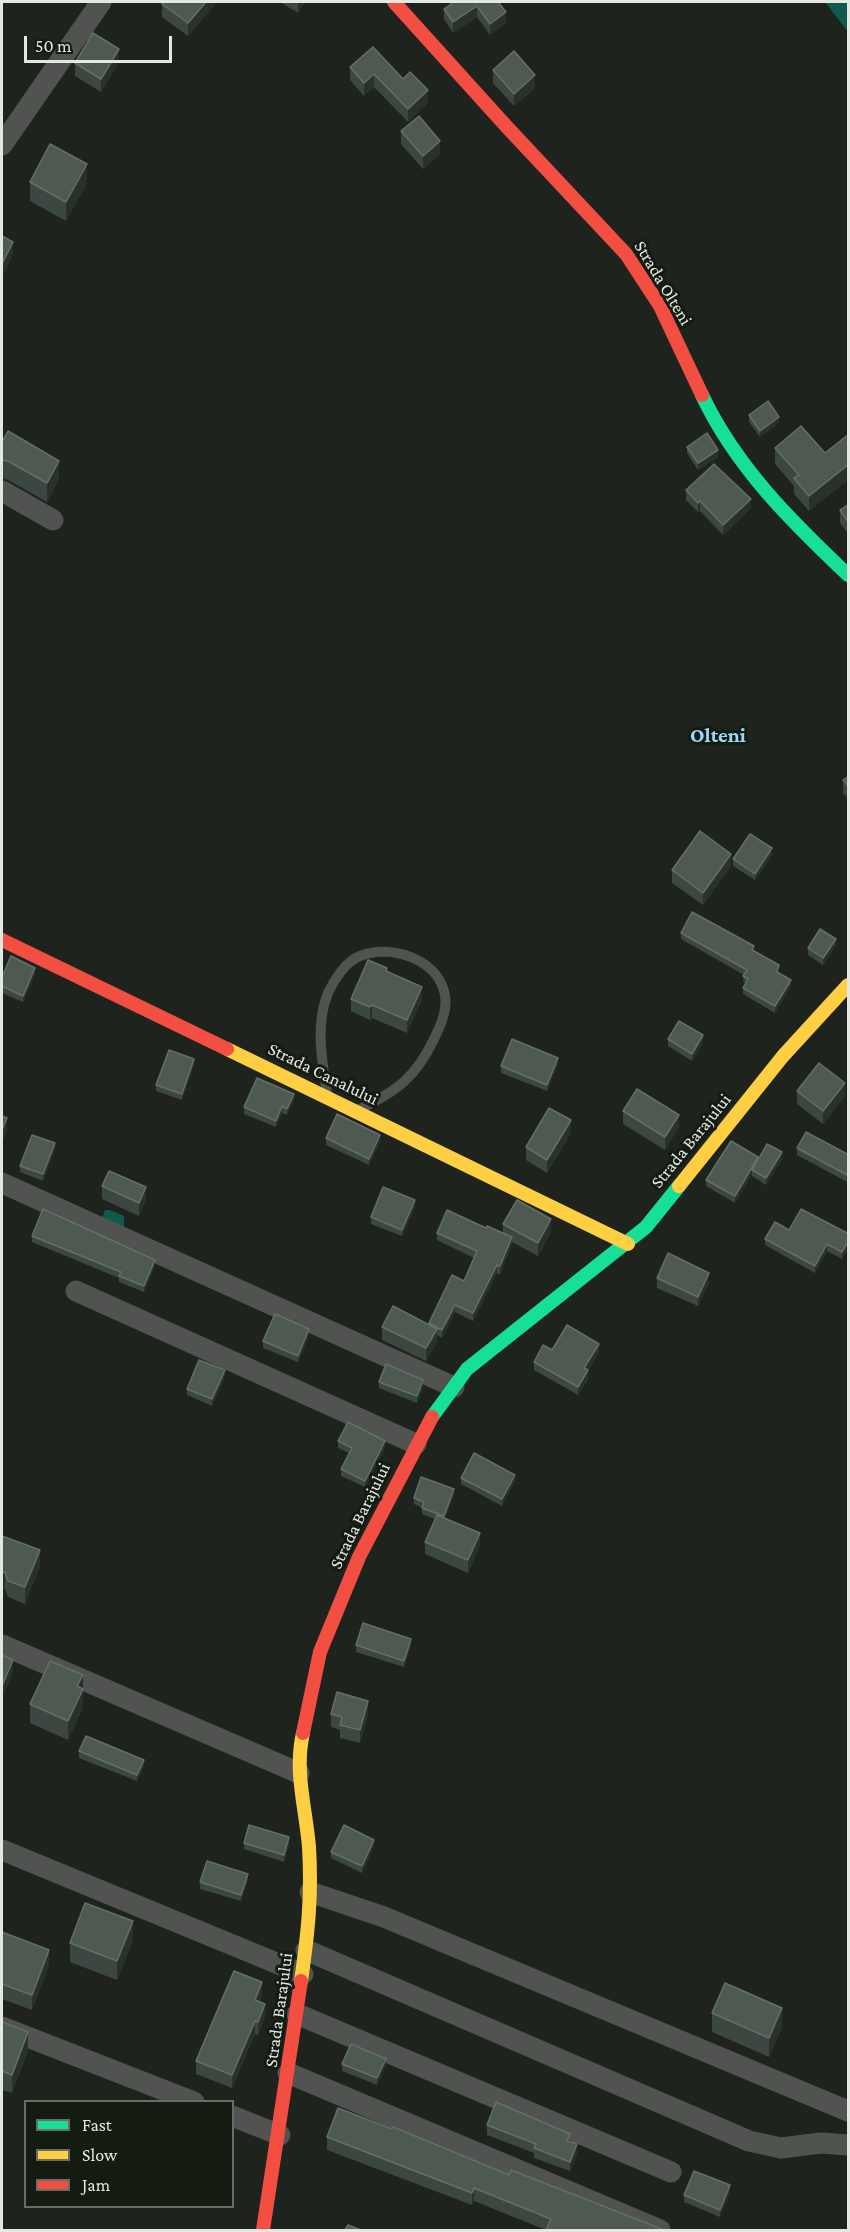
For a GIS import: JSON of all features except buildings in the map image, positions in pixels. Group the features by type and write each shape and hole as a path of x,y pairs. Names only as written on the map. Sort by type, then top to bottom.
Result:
{"street":[{"path":"2,145 101,2"},
{"name":"Strada Olteni","path":"394,2 521,143 616,240 641,274 665,316 714,419 756,480 788,517 849,576"},
{"path":"2,491 53,520"},
{"name":"Strada Canalului","path":"2,940 628,1244"},
{"name":"Strada Barajului","path":"263,2230 306,1950 310,1892 309,1846 299,1773 300,1745 307,1700 320,1652 358,1557 416,1444 448,1392 467,1369 628,1244 646,1227 783,1056 849,985"},
{"path":"2,1184 454,1387"},
{"path":"76,1291 416,1444"},
{"path":"2,1645 299,1773"},
{"path":"2,1850 303,1974"},
{"path":"310,1892 384,1917 849,2111"},
{"path":"306,1950 749,2141 781,2148 821,2143 849,2145"},
{"path":"297,2014 670,2172"},
{"path":"2,2027 189,2100"},
{"path":"288,2073 660,2230"},
{"path":"234,2117 279,2135"}],"lane":[{"path":"327,1096 321,1039 322,1016 328,993 345,967 360,956 381,953 401,953 419,959 434,974 444,991 442,1022 414,1074 384,1098 357,1111"}],"water":[{"path":"825,2 848,2 848,32"},
{"path":"105,1210 124,1216 124,1227 102,1219"}],"traffic: fast":[{"path":"702,395 731,446 766,492 848,575"},
{"path":"432,1417 467,1369 646,1227 679,1186"}],"traffic: slow":[{"path":"679,1186 783,1056 848,985"},
{"path":"227,1049 628,1244"},
{"path":"301,1981 310,1898 309,1847 300,1776 303,1733"}],"traffic: jam":[{"path":"394,2 626,254 660,306 702,395"},
{"path":"2,940 227,1049"},
{"path":"303,1733 320,1652 359,1557 432,1417"},
{"path":"263,2230 301,1981"}],"district":[{"name":"Olteni","path":"718,736"}]}
